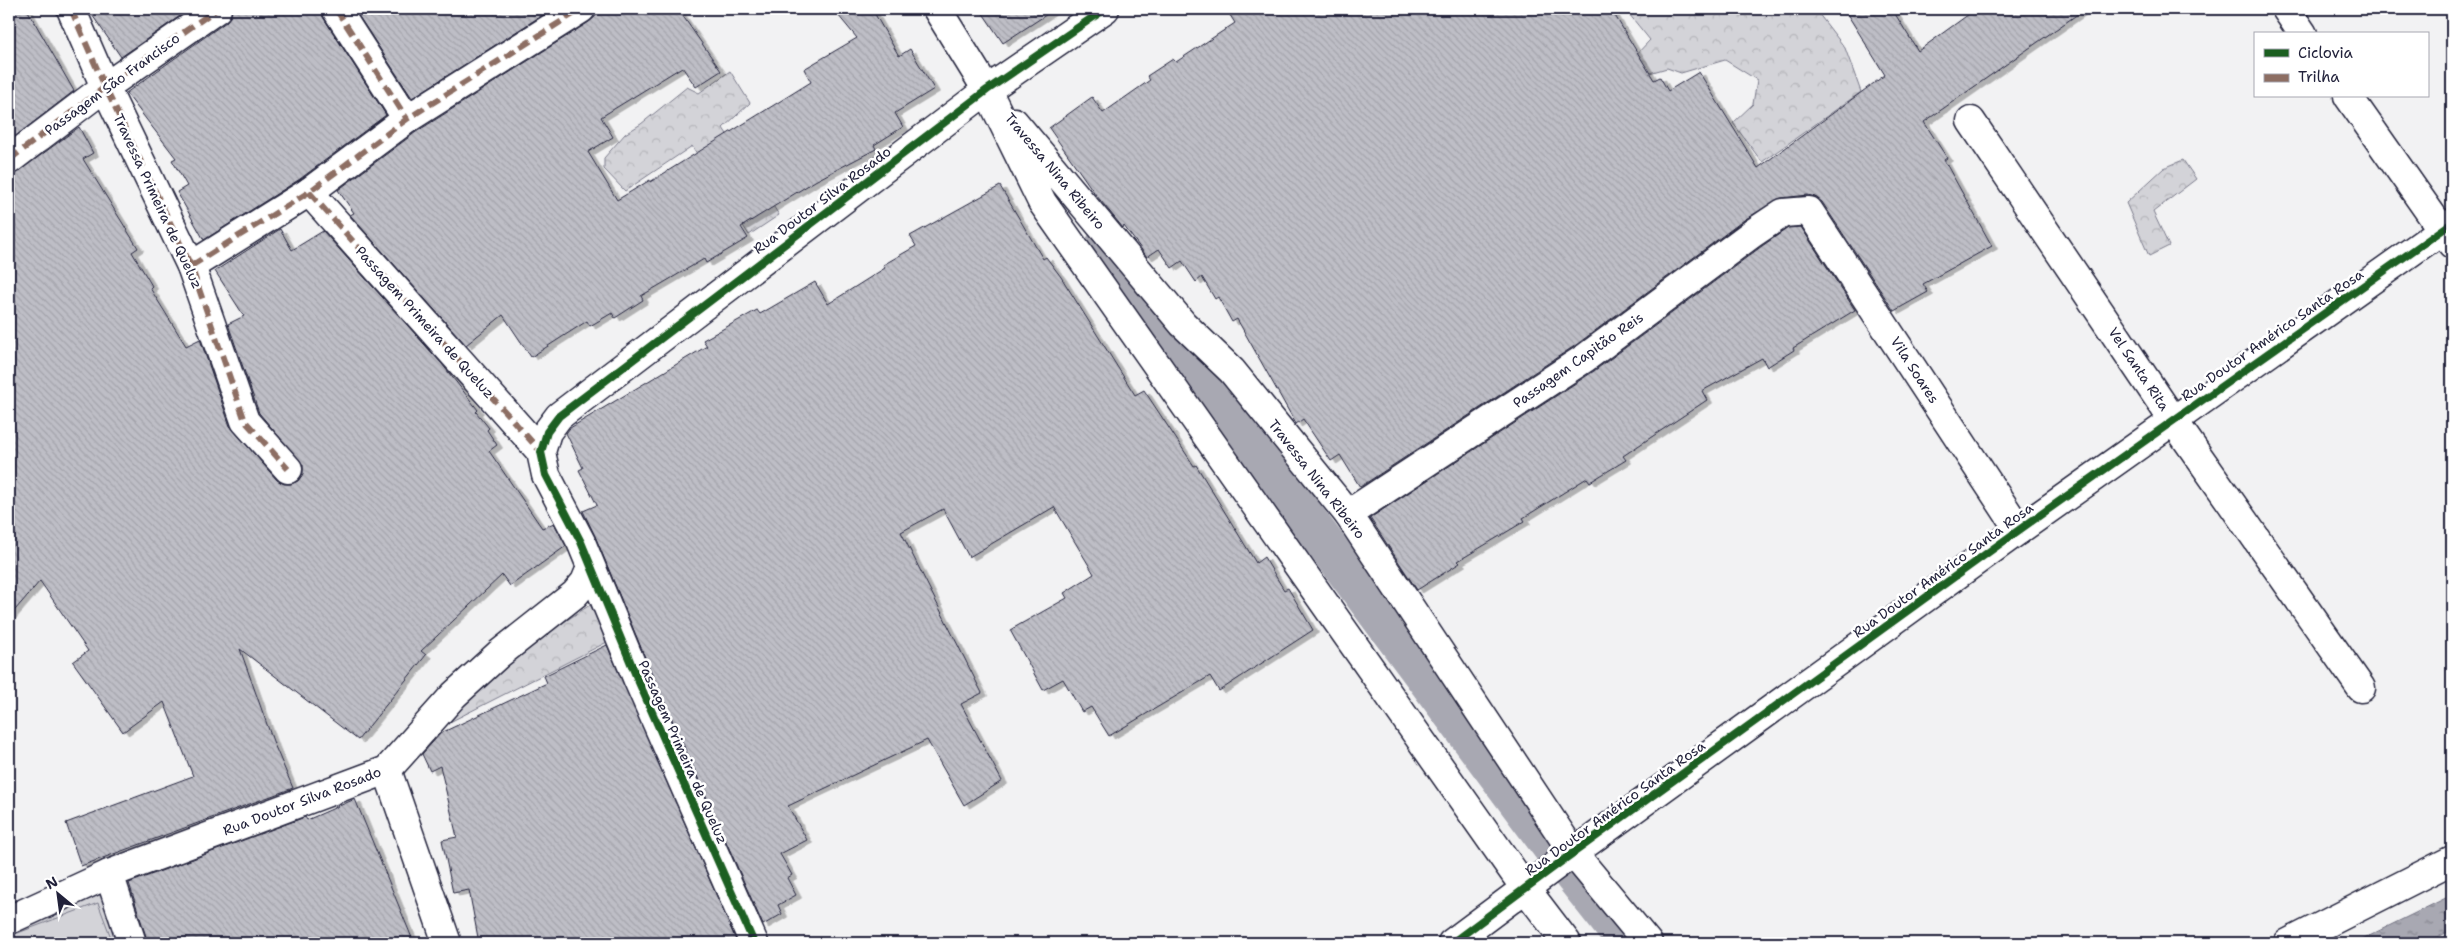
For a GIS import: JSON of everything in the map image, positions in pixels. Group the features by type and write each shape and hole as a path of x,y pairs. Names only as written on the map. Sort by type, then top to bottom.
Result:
{"street":[{"name":"Travessa Primeira de Queluz","path":"71,9 105,87 191,266 245,421 288,468"},
{"name":"Passagem São Francisco","path":"9,160 105,87 216,9"},
{"path":"336,9 406,120"},
{"path":"191,266 309,192 406,120 581,9"},
{"name":"Travessa Nina Ribeiro","path":"937,9 987,90 1042,202 1525,888 1567,943"},
{"name":"Rua Doutor Silva Rosado","path":"541,452 547,432 559,416 987,90 1105,9"},
{"path":"2286,9 2302,32"},
{"name":"Travessa Nina Ribeiro","path":"987,90 1183,324 1232,371 1348,514 1574,854 1648,943"},
{"path":"2349,98 2449,232"},
{"name":"Vel Santa Rita","path":"1971,121 2173,420 2361,688"},
{"name":"Passagem Primeira de Queluz","path":"309,192 541,452"},
{"name":"Passagem Capitão Reis","path":"1348,514 1585,358 1753,233 1783,213 1809,211"},
{"name":"Vila Soares","path":"1809,211 2020,530"},
{"name":"Rua Doutor Américo Santa Rosa","path":"1452,943 1525,888 2173,420 2449,232"},
{"path":"541,452 546,474 580,542 590,570"},
{"name":"Rua Doutor Silva Rosado","path":"9,920 109,874 387,770 454,694 499,654 575,594 585,582 590,570"},
{"name":"Passagem Primeira de Queluz","path":"590,570 754,943"},
{"path":"387,770 447,943"},
{"path":"2288,943 2452,860"},
{"path":"109,874 132,943"}],"green space":[{"path":"1625,9 1815,9 1845,48 1861,92 1762,162 1733,123 1753,104 1757,80 1725,60 1681,73 1667,68 1646,74 1633,58 1650,40"},
{"path":"730,71 750,103 723,128 779,215 749,235 692,146 625,191 604,169 604,158 625,134 641,124 687,87 699,93"},
{"path":"2183,160 2196,179 2153,212 2169,246 2149,256 2126,203 2164,168"},
{"path":"590,605 613,639 438,728 516,653"},
{"path":"104,893 121,943 9,943 9,933"},
{"path":"98,903 113,943 18,943 15,934"}],"water":[{"path":"2452,895 2452,930 2426,943 2354,943"}],"building":[{"path":"9,9 27,9 74,91 9,141"},
{"path":"88,9 190,9 121,57"},
{"path":"232,9 321,9 323,17 386,115 300,179 204,240 177,192 187,186 172,160 176,158 126,93 226,22 231,16"},
{"path":"354,9 552,9 412,98"},
{"path":"597,9 678,9 721,71 696,87 682,67 601,117 613,137 588,152 617,200 650,180 650,182 811,82 804,69 857,38 833,9 872,9 899,56 910,49 934,89 895,113 903,127 874,145 876,149 815,181 741,227 748,238 706,263 704,259 641,296 643,300 615,318 612,313 590,326 587,321 531,357 503,315 466,345 350,215 354,213 338,190 416,132 589,22 595,17"},
{"path":"980,9 1055,9 1003,43"},
{"path":"1226,9 1611,9 1654,80 1660,77 1668,91 1699,72 1758,168 1885,75 1844,9 1892,9 1918,51 1976,9 2085,9 1924,122 1947,158 1944,160 1992,246 1923,284 1928,292 1894,311 1822,202 1808,195 1781,198 1744,220 1576,345 1360,487 1340,455 1331,461 1303,419 1296,424 1237,319 1232,322 1218,297 1215,299 1202,277 1196,282 1182,261 1172,268 1159,249 1147,257 1124,226 1123,228 1096,195 1049,128 1092,97 1103,113 1150,80 1147,76 1173,59 1176,62 1235,23"},
{"path":"79,127 93,153 83,159 138,248 132,252 152,286 150,288 186,346 200,339 230,426 277,480 284,484 298,481 303,474 303,465 259,413 228,324 244,316 215,271 280,229 292,250 323,231 442,364 478,410 476,412 489,428 487,430 497,445 489,451 542,528 554,523 566,546 510,586 502,575 421,651 426,655 358,740 240,649 274,744 293,788 81,866 66,823 193,776 164,702 123,732 73,662 88,651 40,581 9,617 9,175 18,172"},
{"path":"1000,186 1043,259 1046,257 1061,277 1135,395 1144,390 1194,466 1196,465 1256,563 1264,557 1284,590 1288,588 1313,630 1219,691 1210,676 1109,736 1091,707 1082,712 1063,679 1043,690 1010,630 1067,598 1064,593 1094,574 1054,507 969,557 943,509 901,532 982,693 961,704 1002,781 964,805 927,740 788,806 807,840 780,854 792,875 787,878 796,895 778,905 782,914 763,925 651,672 583,511 597,505 579,470 583,468 566,433 570,428 707,346 703,340 757,310 760,314 815,282 828,304 885,268 883,265 916,246 910,236"},
{"path":"1801,227 1855,310 1793,348 1794,350 1767,367 1762,358 1702,391 1707,400 1623,456 1626,460 1590,482 1587,478 1523,518 1525,521 1458,561 1460,563 1417,590 1370,518 1594,371 1788,228"},
{"path":"607,645 736,940 729,943 479,943 469,890 453,893 442,840 457,837 440,766 430,771 422,754 441,733 547,683 544,676"},
{"path":"355,799 414,943 148,943 129,883 305,817 307,820"}],"waterway":[{"path":"1104,247 1562,861 1627,943"}],"marked path":[{"path":"71,9 105,87 191,266 245,421 288,469"},
{"path":"9,160 105,87 217,9"},
{"path":"336,9 407,119"},
{"path":"191,266 309,192 407,119 581,9"},
{"path":"309,192 541,452"}],"cycle path":[{"path":"754,943 637,678 581,542 546,475 541,452 547,432 559,416 987,90 1105,9"},
{"path":"1452,943 1562,861 2019,530 2452,223"}]}
